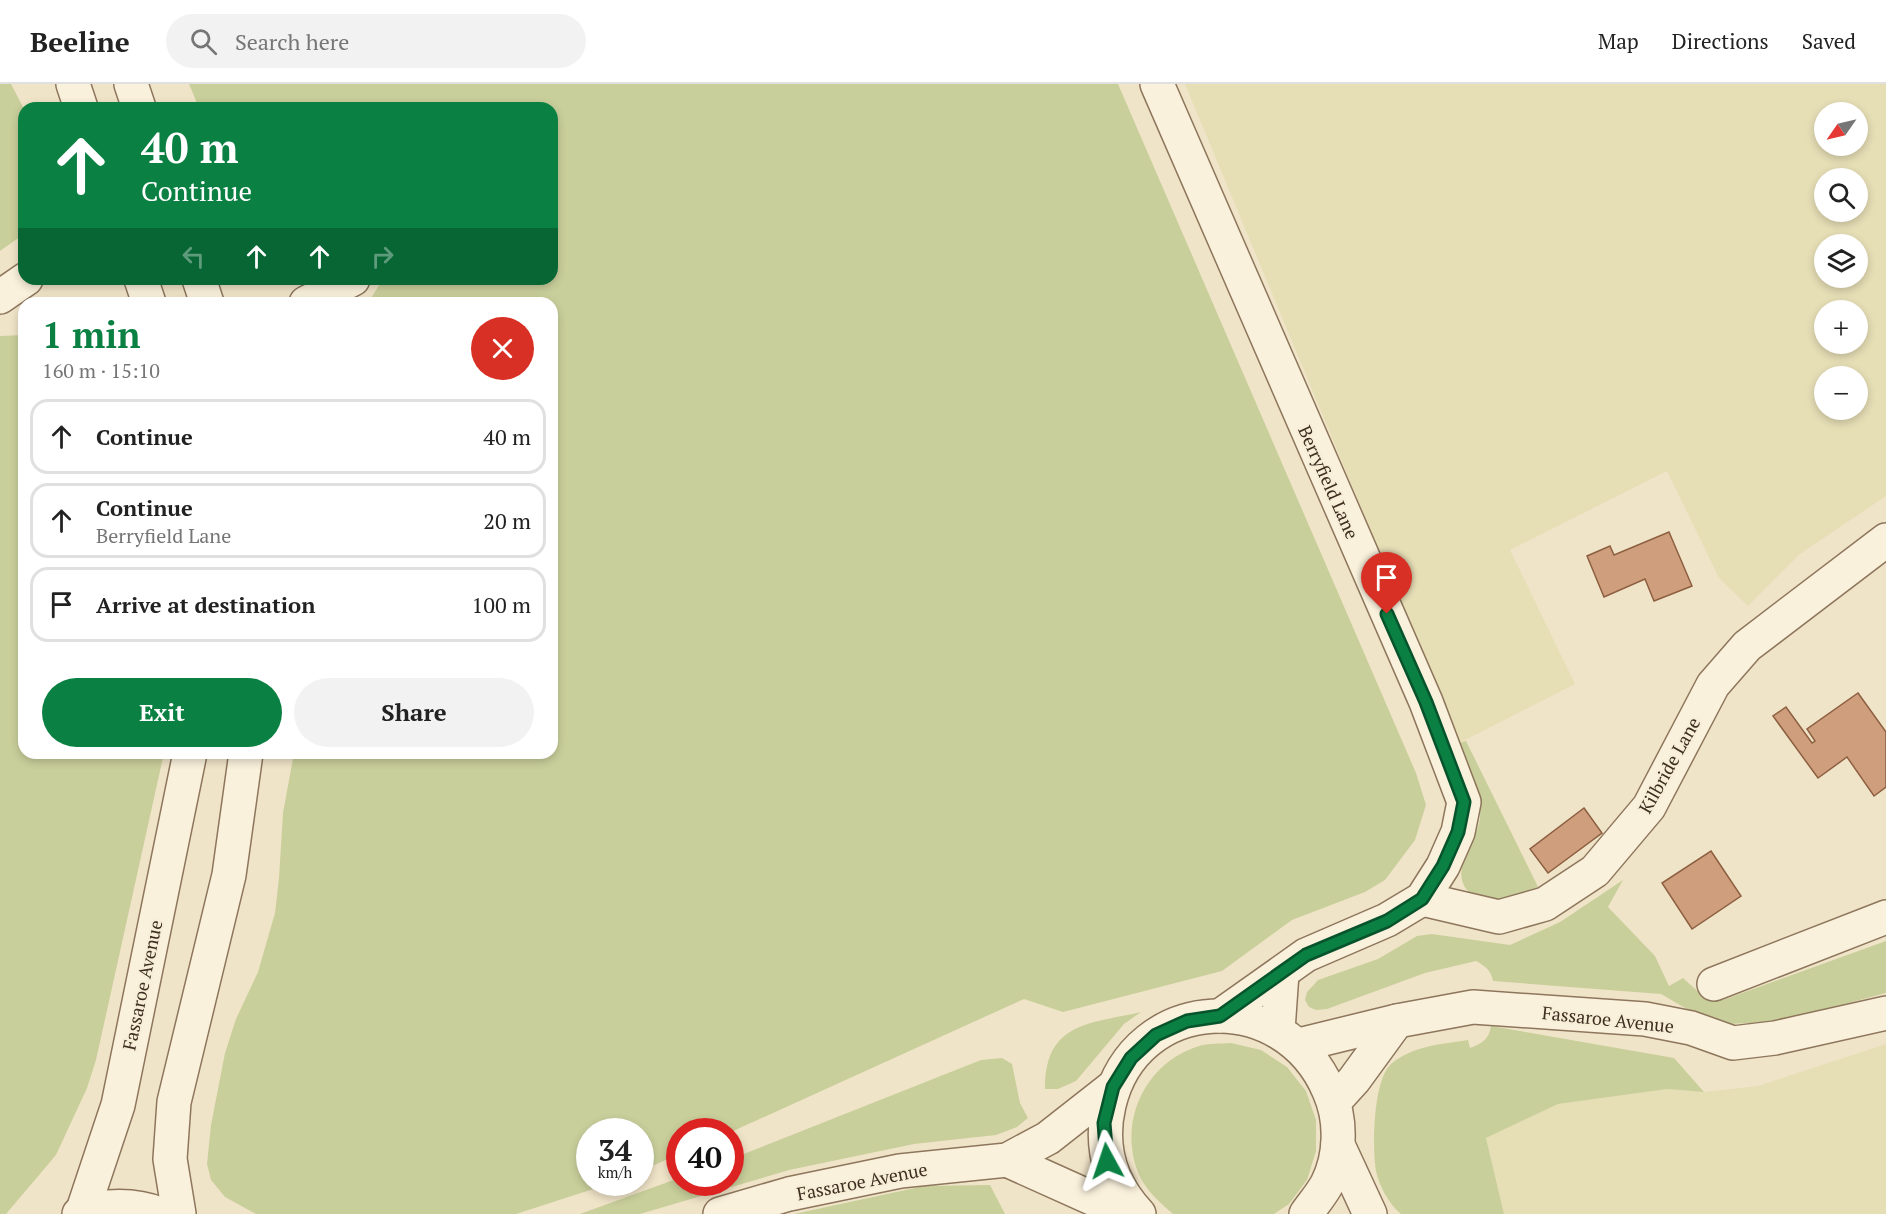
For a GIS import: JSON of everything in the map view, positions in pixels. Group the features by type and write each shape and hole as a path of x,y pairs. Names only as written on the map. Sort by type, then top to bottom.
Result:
{"street":[{"path":"73,84 79,102"},
{"path":"131,84 137,102"},
{"name":"Berryfield Lane","path":"1157,84 1426,702 1464,802 1458,832 1443,866 1422,899 1387,921 1306,955 1220,1016"},
{"path":"318,297 341,285"},
{"name":"Kilbride Lane","path":"1422,899 1498,917 1545,904 1595,871 1649,807 1713,685 1726,669 1747,646 1886,540"},
{"name":"Fassaroe Avenue","path":"80,1213 118,1105 189,759"},
{"path":"179,1214 170,1159 174,1102 229,875 245,759"},
{"path":"1714,984 1886,917"},
{"path":"1281,973 1288,1038"},
{"name":"Fassaroe Avenue","path":"1288,1038 1397,1021 1473,1006 1645,1019 1691,1028 1733,1043 1775,1038 1886,1013"},
{"path":"1138,1214 1122,1196 1107,1161 1104,1123 1113,1087 1131,1058 1156,1035 1187,1021 1220,1016 1250,1019 1288,1038 1321,1071 1334,1102 1338,1123 1338,1145 1327,1184 1306,1214"},
{"path":"1334,1102 1354,1080 1397,1021"},
{"path":"1007,1160 1048,1138 1113,1087"},
{"path":"1338,1145 1370,1214"},
{"path":"1007,1160 1127,1214"},
{"name":"Fassaroe Avenue","path":"720,1214 789,1194 900,1171 1007,1160"},
{"path":"80,1213 115,1206 149,1210 160,1214"}],"shaded area":[{"path":"1185,84 1886,84 1886,496 1800,554 1748,606 1719,578 1667,471 1510,550 1575,684 1459,743"},
{"path":"1886,1044 1886,1214 1504,1214 1486,1138 1558,1104 1667,1089 1704,1092 1758,1086"}],"green space":[{"path":"0,84 11,84 20,102 18,102 18,238 0,251"},
{"path":"189,84 1118,84 1416,773 1426,805 1415,840 1385,880 1365,892 1292,920 1222,971 1063,1012 1024,999 744,1126 744,1118 666,1118 666,1160 654,1165 654,1118 576,1118 576,1195 516,1214 256,1214 225,1197 211,1180 207,1164 211,1125 225,1053 236,1019 258,972 275,913 283,813 293,759 558,759 558,297 372,297 379,285 558,285 558,102 196,102"},
{"path":"18,335 18,759 163,759 96,1060 87,1088 56,1155 6,1214 0,1214 0,336"},
{"path":"1466,741 1540,891 1513,900 1489,901 1472,895 1466,889 1461,873 1465,856 1479,824 1480,810 1472,776 1459,743"},
{"path":"1623,880 1608,907 1655,956 1669,986 1683,978 1704,997 1723,1000 1886,941 1886,993 1777,1022 1727,1024 1697,1015 1661,994 1493,981 1487,969 1476,961 1425,973 1327,1009 1316,1010 1309,1007 1305,1000 1307,992 1318,980 1378,959 1417,936 1432,934 1510,945 1560,922"},
{"path":"1141,1012 1124,1024 1076,1081 1058,1089 1045,1089 1047,1067 1053,1050 1062,1038 1088,1024"},
{"path":"1491,1026 1674,1058 1704,1092 1667,1089 1558,1104 1486,1138 1504,1214 1401,1214 1382,1189 1376,1171 1375,1115 1380,1084 1385,1072 1399,1058 1418,1050 1468,1040 1470,1048 1475,1046 1487,1037"},
{"path":"1231,1043 1261,1050 1287,1067 1306,1091 1316,1120 1316,1151 1307,1180 1289,1204 1274,1214 1173,1214 1146,1187 1136,1167 1132,1148 1135,1111 1152,1078 1165,1065 1199,1046"},
{"path":"1002,1058 1012,1064 1020,1103 1028,1118 1017,1127 996,1135 914,1144 789,1170 744,1183 744,1154 981,1060"},
{"path":"666,1183 666,1196 701,1196 640,1214 580,1214 630,1196 654,1196 654,1187"},
{"path":"990,1185 1005,1214 794,1214 924,1186"}],"building":[{"path":"1669,532 1692,586 1654,601 1645,579 1604,597 1587,556 1610,546 1614,555"},
{"path":"1858,693 1886,732 1886,787 1874,796 1847,757 1818,778 1773,716 1786,707 1812,743 1815,741 1807,729"},
{"path":"1584,808 1602,833 1548,873 1530,849"},
{"path":"1711,851 1741,896 1692,929 1662,883"}],"route":[{"path":"1107,1161 1104,1123 1113,1087 1131,1058 1156,1035 1187,1021 1220,1016 1306,955 1387,921 1422,899 1443,866 1458,832 1464,802 1426,702 1387,614"}]}
